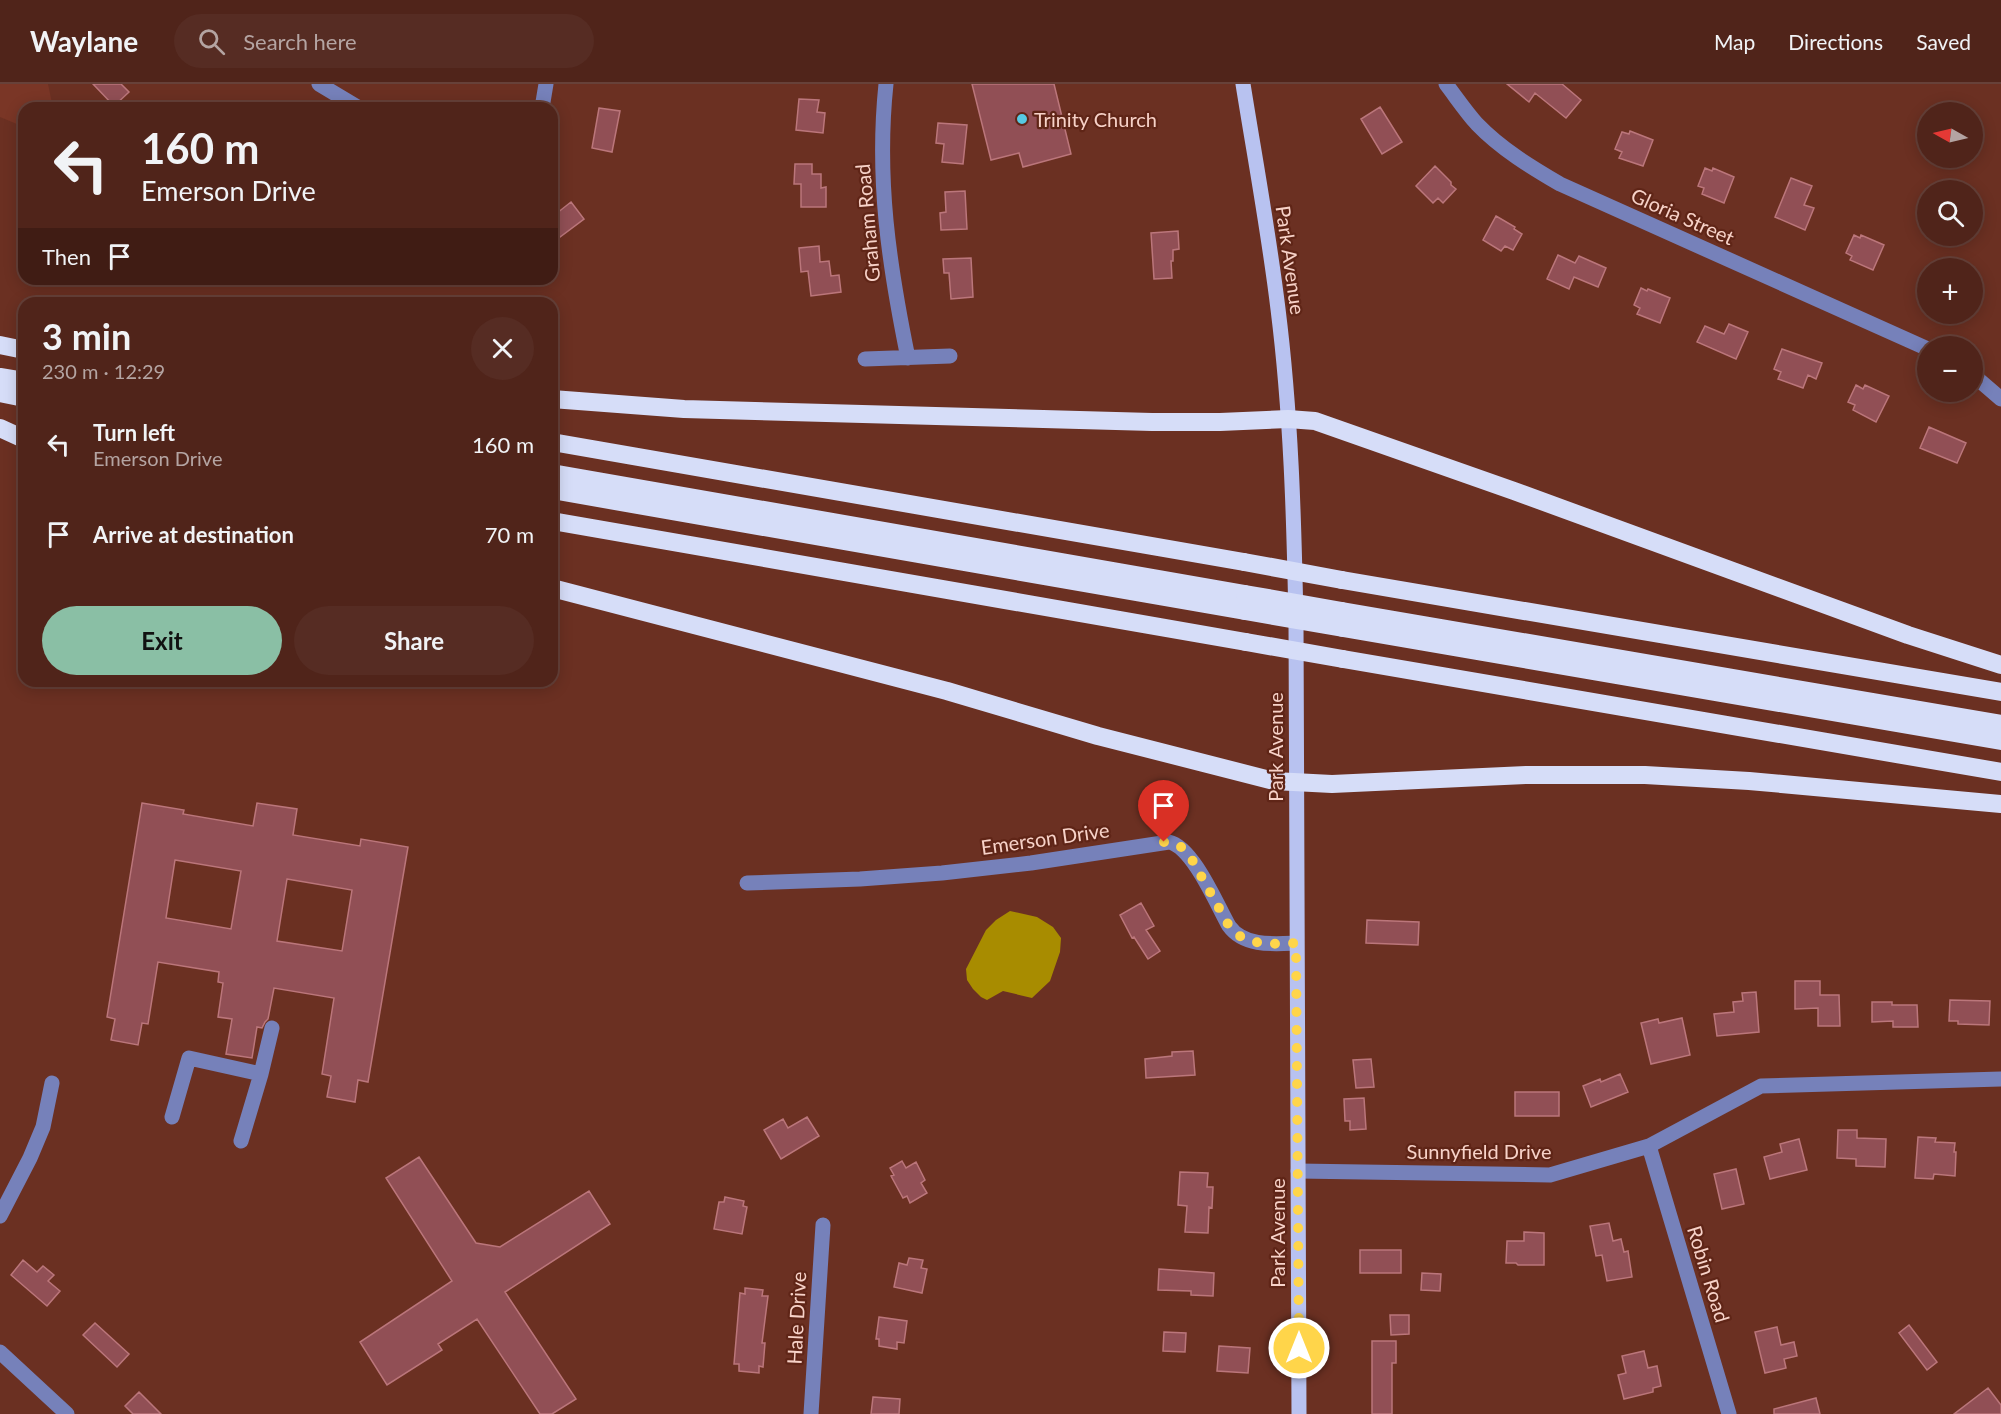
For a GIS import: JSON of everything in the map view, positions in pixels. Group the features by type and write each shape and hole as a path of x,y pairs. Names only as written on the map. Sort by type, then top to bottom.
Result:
{"highway":[{"path":"0,345 18,349"},
{"path":"0,377 18,380"},
{"path":"0,393 18,397"},
{"path":"558,399 684,409 879,415 1181,422 1288,419 1315,421 1908,635 2001,664"},
{"path":"0,427 18,428"},
{"path":"0,427 18,436"},
{"path":"558,443 2001,692"},
{"path":"558,474 2001,741"},
{"path":"558,491 1245,602"},
{"path":"558,522 2001,772"},
{"path":"558,590 947,691 1098,736 1255,777 1296,784 1538,775 1645,775 1749,781 2001,804"},
{"path":"1342,619 2001,724"}],"main road":[{"name":"Park Avenue","path":"1242,84 1278,309 1288,419 1295,590 1299,1414"}],"street":[{"path":"319,84 349,102"},
{"path":"543,102 546,84"},
{"name":"Graham Road","path":"886,84 882,142 883,203 890,264 908,358"},
{"name":"Gloria Street","path":"1446,84 1477,124 1499,144 1530,167 1560,184 1917,345"},
{"path":"865,359 950,356"},
{"path":"1983,383 2001,399"},
{"name":"Emerson Drive","path":"747,883 932,874 1031,863 1169,842 1180,846 1190,856 1229,926 1237,935 1261,943 1296,943"},
{"path":"242,1141 272,1028"},
{"path":"172,1117 189,1058 261,1074"},
{"name":"Sunnyfield Drive","path":"1298,1171 1550,1174 1649,1146 1761,1086 2001,1079"},
{"path":"0,1216 30,1158 42,1127 52,1083"},
{"name":"Robin Road","path":"1649,1146 1729,1414"},
{"name":"Hale Drive","path":"811,1414 823,1225"},
{"path":"0,1352 67,1414"}],"shaded area":[{"path":"0,84 48,84 52,102 18,102 18,124 0,117"},
{"path":"1010,911 1037,917 1053,927 1061,938 1060,952 1050,981 1032,998 1003,991 987,1000 973,989 967,980 966,969 986,930"}],"building":[{"path":"93,84 121,84 129,92 118,102 110,102"},
{"name":"Trinity Church","path":"972,84 1054,84 1071,154 1023,167 1019,153 991,160"},
{"path":"1507,84 1562,84 1581,100 1566,118 1535,93 1529,102"},
{"path":"799,99 819,100 817,112 825,113 823,133 796,130"},
{"path":"1380,107 1402,142 1382,154 1361,119"},
{"path":"599,108 620,111 612,152 592,148"},
{"path":"938,123 967,125 963,164 942,162 944,144 936,143"},
{"path":"1630,131 1653,140 1643,166 1619,158 1622,152 1615,149 1622,132 1629,134"},
{"path":"795,164 812,164 812,174 821,174 821,188 826,187 826,207 801,207 801,184 794,184"},
{"path":"1435,166 1456,189 1443,203 1438,198 1433,203 1416,186"},
{"path":"1705,168 1712,171 1713,168 1734,177 1724,203 1702,194 1704,188 1698,186"},
{"path":"1791,178 1812,186 1804,205 1814,208 1805,230 1775,217"},
{"path":"965,191 967,229 941,230 940,213 946,212 945,192"},
{"path":"571,202 584,219 558,238 558,212"},
{"path":"1496,216 1522,234 1513,250 1505,246 1501,251 1483,240"},
{"path":"1178,231 1179,249 1173,250 1172,278 1154,279 1151,233"},
{"path":"1854,235 1860,238 1861,235 1884,245 1873,270 1850,260 1852,256 1846,253"},
{"path":"819,246 820,262 829,261 831,276 839,275 841,292 811,296 808,271 801,272 799,248"},
{"path":"1558,255 1575,263 1579,256 1606,268 1598,287 1574,277 1569,289 1547,279"},
{"path":"971,258 973,297 951,299 949,273 944,273 943,259"},
{"path":"1641,288 1670,298 1660,323 1637,314 1640,308 1634,305"},
{"path":"1729,324 1748,332 1736,359 1697,342 1705,326 1724,334"},
{"path":"1782,349 1822,363 1816,379 1808,375 1803,388 1778,379 1781,372 1774,369"},
{"path":"1856,385 1863,389 1865,385 1889,396 1876,422 1853,410 1855,405 1848,402"},
{"path":"1929,427 1966,443 1957,463 1920,448"},
{"path":"142,803 184,810 183,814 253,826 257,803 297,809 293,835 360,846 361,839 408,847 368,1082 358,1080 355,1102 327,1097 331,1076 322,1074 334,998 274,988 268,1019 262,1028 257,1027 252,1058 226,1054 232,1019 218,1017 223,983 218,982 219,972 158,962 148,1024 142,1023 138,1045 111,1040 115,1019 107,1017","holes":["175,860 241,871 231,929 166,918","287,879 352,890 342,951 277,941"]},
{"path":"1141,903 1154,926 1146,930 1160,951 1148,959 1134,937 1132,938 1120,915"},
{"path":"1367,920 1419,922 1418,945 1366,943"},
{"path":"1795,981 1820,981 1820,995 1839,995 1840,1026 1818,1026 1818,1008 1795,1009"},
{"path":"1756,992 1759,1032 1717,1036 1714,1014 1734,1012 1733,1002 1743,1001 1742,993"},
{"path":"1950,1000 1990,1001 1989,1025 1958,1024 1958,1021 1949,1021"},
{"path":"1872,1002 1917,1005 1918,1027 1893,1027 1893,1021 1872,1022"},
{"path":"1682,1018 1690,1055 1651,1064 1641,1023 1658,1019 1659,1023"},
{"path":"1193,1051 1195,1075 1146,1078 1145,1059 1172,1056 1172,1052"},
{"path":"1371,1059 1374,1087 1356,1088 1353,1060"},
{"path":"1620,1074 1628,1092 1591,1107 1583,1086"},
{"path":"1515,1092 1559,1092 1559,1116 1515,1116"},
{"path":"1364,1098 1366,1129 1350,1130 1350,1121 1345,1121 1344,1099"},
{"path":"807,1117 819,1136 781,1159 764,1130 783,1119 788,1128"},
{"path":"1838,1130 1857,1130 1857,1138 1886,1139 1885,1167 1856,1166 1856,1159 1837,1158"},
{"path":"1918,1137 1936,1138 1935,1142 1955,1143 1955,1176 1934,1174 1933,1179 1915,1178"},
{"path":"1799,1139 1807,1170 1770,1179 1764,1157 1782,1152 1780,1144"},
{"path":"419,1157 476,1243 500,1247 589,1191 610,1224 505,1292 576,1399 552,1414 540,1414 477,1319 438,1344 442,1350 387,1385 360,1342 452,1281 386,1178"},
{"path":"902,1161 906,1168 916,1162 925,1180 921,1183 927,1193 910,1203 907,1196 903,1198 891,1176 894,1175 890,1168"},
{"path":"1736,1169 1744,1204 1722,1209 1714,1174"},
{"path":"1180,1172 1208,1173 1207,1187 1213,1187 1212,1208 1209,1207 1208,1233 1185,1232 1187,1206 1178,1205"},
{"path":"725,1197 744,1201 743,1206 747,1207 742,1234 714,1229 719,1202 724,1202"},
{"path":"1609,1223 1613,1241 1621,1239 1624,1252 1628,1251 1632,1277 1607,1281 1602,1255 1596,1256 1590,1226"},
{"path":"1524,1232 1544,1233 1544,1265 1506,1263 1507,1241 1524,1241"},
{"path":"1360,1250 1401,1250 1401,1273 1360,1273"},
{"path":"909,1258 923,1260 921,1268 927,1269 922,1293 894,1287 899,1263 907,1265"},
{"path":"23,1260 37,1272 43,1266 54,1275 48,1281 60,1291 47,1306 11,1275"},
{"path":"1159,1269 1214,1273 1213,1296 1191,1295 1191,1291 1158,1290"},
{"path":"1422,1273 1441,1274 1440,1291 1421,1290"},
{"path":"745,1288 763,1290 762,1296 768,1296 762,1343 765,1343 763,1367 759,1366 759,1373 739,1371 739,1364 734,1364 740,1293 745,1294"},
{"path":"1390,1315 1409,1315 1409,1334 1391,1335"},
{"path":"879,1317 907,1321 904,1343 897,1342 897,1349 879,1346 879,1339 876,1339"},
{"path":"95,1323 129,1354 117,1367 83,1335"},
{"path":"1909,1325 1937,1362 1927,1370 1899,1333"},
{"path":"1777,1327 1781,1345 1794,1342 1797,1356 1784,1359 1786,1368 1765,1373 1755,1332"},
{"path":"1164,1332 1186,1333 1185,1352 1163,1351"},
{"path":"1372,1341 1396,1341 1396,1363 1392,1363 1392,1414 1372,1414"},
{"path":"1219,1346 1250,1348 1248,1373 1217,1371"},
{"path":"1644,1351 1648,1368 1657,1366 1661,1386 1653,1388 1653,1392 1624,1399 1618,1375 1626,1373 1622,1356"},
{"path":"1988,1388 2001,1405 2001,1414 1954,1414"},
{"path":"139,1392 161,1414 133,1414 125,1406"},
{"path":"873,1397 900,1399 899,1414 871,1414"},
{"path":"1816,1398 1820,1414 1774,1414 1774,1409"}],"place":[{"name":"Trinity Church","path":"1022,119"}],"route":[{"path":"1164,842 1175,843 1190,856 1233,932 1247,940 1261,943 1296,943 1299,1348"}]}
